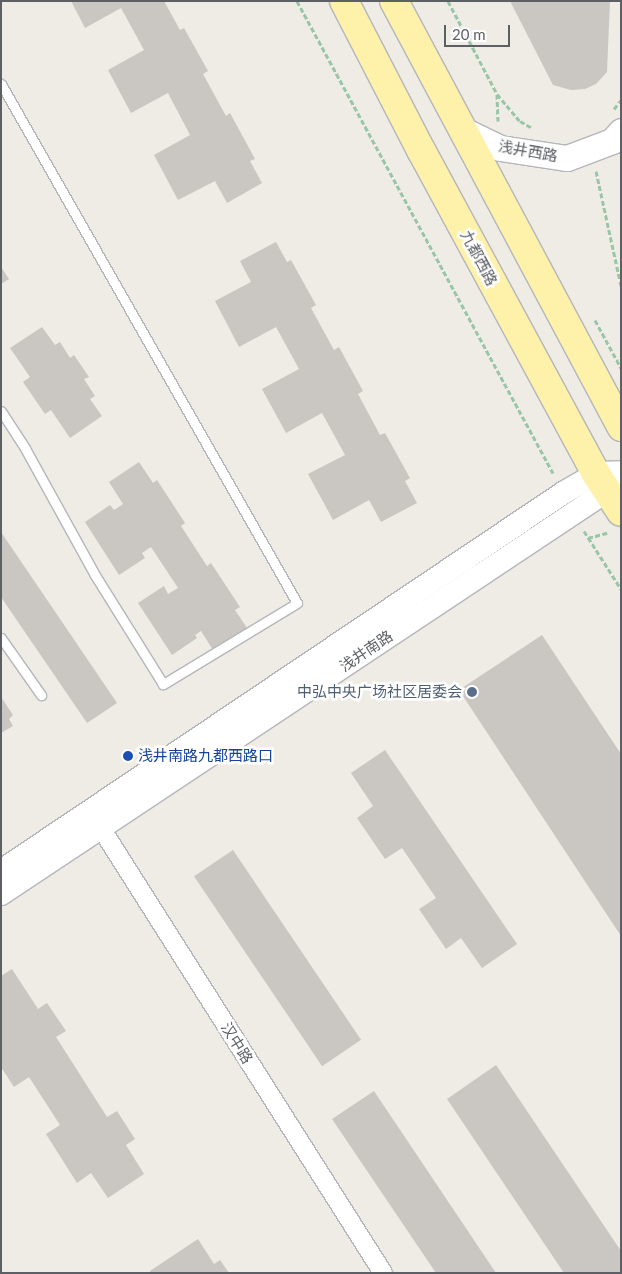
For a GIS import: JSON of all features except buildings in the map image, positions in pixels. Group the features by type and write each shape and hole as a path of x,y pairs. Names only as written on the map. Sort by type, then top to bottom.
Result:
{"main road":[{"name":"九都西路","path":"344,1 420,150 613,494"},
{"path":"394,1 621,427"},
{"name":"浅井西路","path":"461,129 500,148 567,158 612,140 616,122"}],"street":[{"name":"浅井南路","path":"1,894 96,820 563,493 613,494"},
{"name":"浅井南路","path":"1,872 96,820 573,513 613,494"},
{"name":"汉中路","path":"96,820 383,1273"}],"lane":[{"path":"1,84 297,603 163,684 95,575 25,448 1,412"},
{"path":"1,638 41,695"}],"path":[{"path":"297,1 563,493"},
{"path":"448,1 497,94 520,121 534,129"},
{"path":"497,94 500,148"},
{"path":"616,122 621,100"},
{"path":"592,149 621,286"},
{"path":"593,317 621,368"},
{"path":"588,538 613,494"},
{"path":"573,513 621,589"}],"place":[{"name":"中弘中央广场社区居委会","path":"472,692"},
{"name":"浅井南路九都西路口","path":"128,756"}]}
